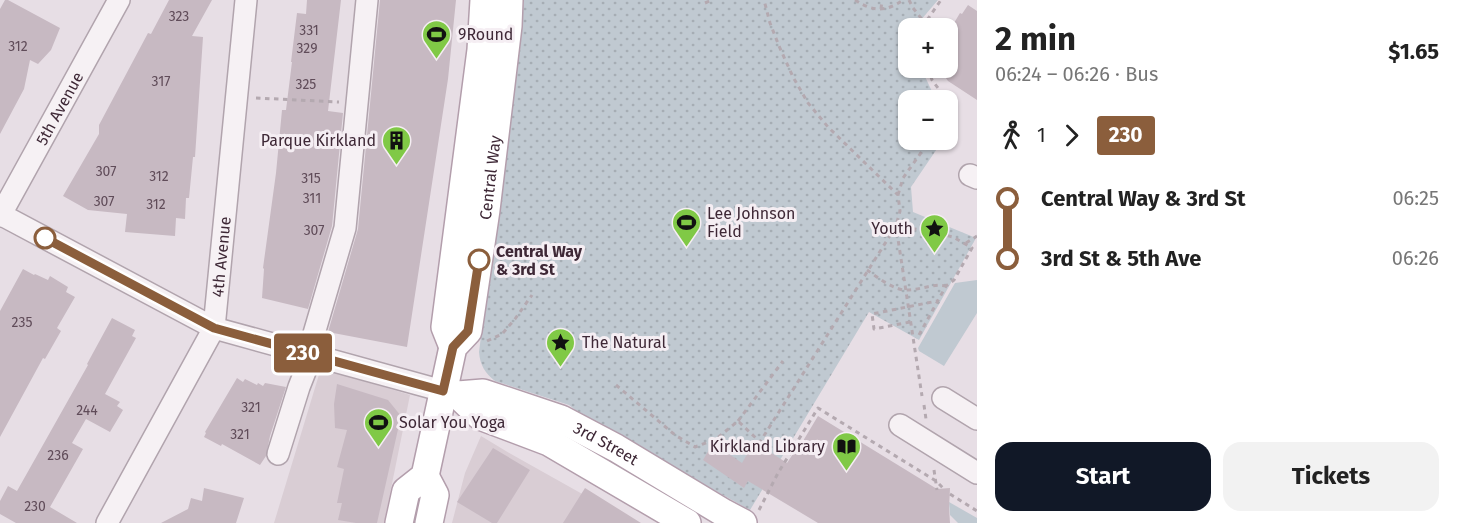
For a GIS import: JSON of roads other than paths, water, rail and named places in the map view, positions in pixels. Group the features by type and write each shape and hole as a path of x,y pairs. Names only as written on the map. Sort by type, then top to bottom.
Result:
{"main road":[{"name":"Central Way","path":"429,523 435,495 425,476 450,393 453,347 445,327 481,50 484,0"},
{"name":"Central Way","path":"453,347 468,331 486,210 510,0"},
{"name":"3rd Street","path":"450,393 483,393 561,419 616,448 724,513 750,519"},
{"name":"3rd Street","path":"450,393 480,416 549,442 687,523"},
{"path":"399,523 406,491 425,476"}],"street":[{"name":"5th Avenue","path":"0,215 119,0"},
{"name":"4th Avenue","path":"107,523 214,328 246,0"},
{"path":"278,454 345,228 367,0"},
{"name":"3rd Street","path":"0,215 214,328 450,393"},
{"path":"943,398 977,419"},
{"path":"900,425 977,473"}],"place":[{"name":"9Round","path":"437,60"},
{"name":"Parque Kirkland","path":"397,166"},
{"name":"Lee Johnson Field","path":"686,248"},
{"name":"Youth","path":"934,254"},
{"name":"Central Way & 3rd St","path":"479,260"},
{"name":"The Natural","path":"561,368"},
{"name":"Solar You Yoga","path":"378,448"},
{"name":"Kirkland Library","path":"846,472"}]}
